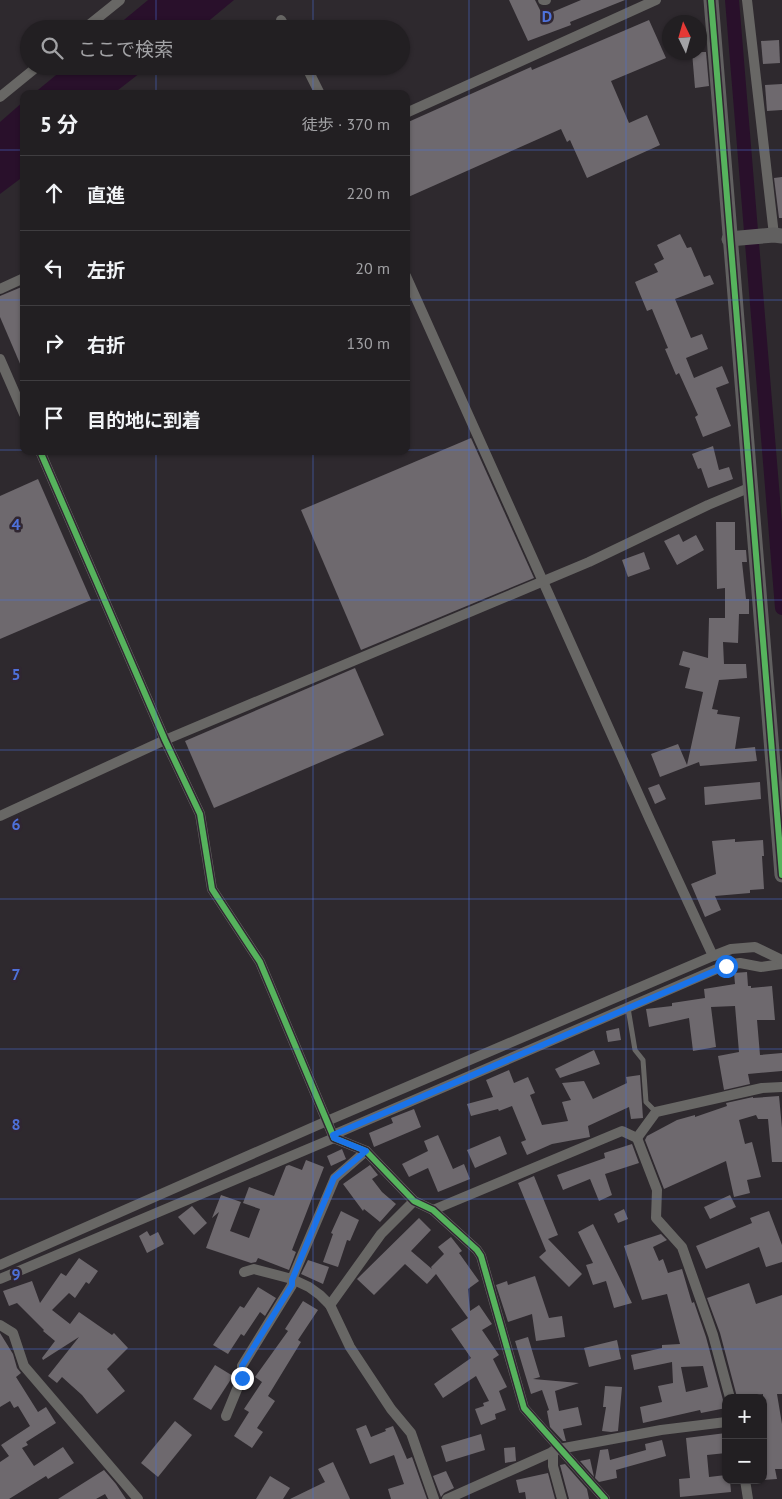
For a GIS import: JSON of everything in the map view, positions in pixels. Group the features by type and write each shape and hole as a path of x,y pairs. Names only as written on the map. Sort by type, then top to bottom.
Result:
{"street":[{"path":"95,20 120,0"},
{"path":"410,111 656,0"},
{"path":"710,0 729,239 775,740 782,875"},
{"path":"729,239 779,233 747,0"},
{"path":"0,97 27,75"},
{"path":"310,75 318,90"},
{"path":"0,289 20,280"},
{"path":"410,285 713,956"},
{"path":"0,359 20,405"},
{"path":"42,455 165,740 200,814 212,889 260,962 333,1136 366,1151 414,1202 434,1210 477,1250 481,1256 524,1408 556,1450 605,1499"},
{"path":"0,816 165,740 543,580 590,562 708,505 751,487"},
{"path":"0,1265 327,1121 730,949 755,947 782,960"},
{"path":"0,1279 726,966 740,963 761,967 782,964"},
{"path":"622,995 628,1008"},
{"path":"581,1012 588,1025"},
{"path":"637,1138 656,1112 762,1088 782,1087"},
{"path":"434,1210 622,1131 637,1138 657,1190 656,1218 682,1247 713,1335 729,1394"},
{"path":"226,1416 242,1378 242,1366 292,1285 292,1280 334,1178 366,1151"},
{"path":"330,1305 381,1234 414,1202"},
{"path":"244,1272 254,1269 292,1280 309,1287 330,1305 350,1347 391,1410 411,1433 434,1499"},
{"path":"0,1325 13,1333 24,1366 138,1499"},
{"path":"447,1499 556,1450 661,1430 722,1422"},
{"path":"556,1450 553,1466 562,1499"},
{"path":"746,1484 748,1499"}],"lane":[{"path":"628,1008 635,1050 643,1060 646,1102 656,1112"}],"shaded area":[{"path":"148,0 234,0 210,20 124,20"},
{"path":"56,75 137,75 118,90 38,90"},
{"path":"20,104 20,179 0,194 0,122"}],"building":[{"path":"509,0 535,0 543,16 581,0 625,0 570,22 571,25 528,41"},
{"path":"649,20 662,49 662,60 611,81 629,123 647,115 660,145 587,178 570,140 567,142 561,129 410,196 410,121 531,67 532,70"},
{"path":"779,40 780,63 763,64 761,41"},
{"path":"693,60 707,60 709,86 695,88"},
{"path":"782,84 782,110 767,111 765,85"},
{"path":"782,177 782,218 779,218 774,178"},
{"path":"680,234 687,248 691,247 704,277 710,275 714,284 675,299 691,338 702,334 708,349 686,358 694,378 722,366 729,383 716,388 731,426 703,437 695,417 698,415 679,373 676,375 665,349 668,348 652,309 647,311 635,282 658,272 654,264 664,259 657,245"},
{"path":"20,288 20,364 0,317 0,296"},
{"path":"471,438 534,578 361,650 301,510"},
{"path":"713,446 719,470 729,467 733,479 708,488 701,468 698,469 692,454"},
{"path":"38,479 91,600 0,639 0,496"},
{"path":"716,522 735,522 735,550 746,550 747,562 742,562 746,599 749,599 749,614 739,614 738,643 723,642 724,664 746,664 747,678 719,680 712,709 718,710 717,714 740,717 735,749 755,747 757,761 700,766 699,762 660,777 651,754 678,744 687,765 703,692 685,688 690,668 679,665 683,651 708,658 709,618 725,618 725,588 717,589"},
{"path":"679,534 683,542 696,535 704,550 677,565 664,541"},
{"path":"644,552 650,569 628,577 622,560"},
{"path":"355,668 384,735 214,808 185,741"},
{"path":"760,782 761,799 705,805 704,787"},
{"path":"659,784 666,799 655,804 648,788"},
{"path":"735,839 735,842 763,840 764,889 750,890 750,893 715,896 721,910 705,917 691,884 716,874 712,841"},
{"path":"747,972 748,986 751,986 751,988 772,986 775,1020 757,1020 760,1055 782,1053 782,1071 748,1074 750,1084 724,1090 718,1056 739,1052 735,1006 711,1007 716,1047 693,1051 689,1018 649,1027 646,1009 672,1006 672,1003 705,998 704,989 735,984 734,973"},
{"path":"619,1028 621,1040 608,1042 606,1031"},
{"path":"594,1050 600,1064 560,1078 555,1069"},
{"path":"509,1070 514,1083 528,1077 535,1093 530,1095 542,1125 568,1121 562,1102 571,1100 562,1083 584,1081 593,1099 627,1083 626,1077 640,1075 643,1118 631,1119 629,1107 588,1126 590,1137 552,1144 527,1155 521,1142 526,1140 512,1106 499,1111 498,1109 471,1116 467,1104 493,1097 486,1080"},
{"path":"779,1096 782,1128 782,1162 772,1162 768,1119 758,1119 756,1115 739,1120 745,1144 752,1142 761,1177 747,1180 750,1193 734,1197 726,1161 664,1189 645,1140 647,1136 677,1120 695,1115 695,1117 727,1106 726,1103 753,1097"},
{"path":"414,1109 421,1127 374,1147 369,1133 393,1123 391,1118"},
{"path":"438,1135 453,1169 464,1164 470,1179 438,1192 428,1168 409,1177 402,1164 428,1151 424,1141"},
{"path":"500,1136 507,1154 475,1168 467,1150"},
{"path":"632,1144 639,1163 605,1174 612,1195 599,1201 590,1179 563,1190 557,1175 605,1158 604,1153"},
{"path":"342,1149 346,1159 331,1166 327,1156"},
{"path":"306,1160 324,1167 292,1250 296,1252 289,1270 258,1258 256,1262 251,1263 206,1248 219,1212 212,1218 221,1195 241,1202 230,1231 249,1238 260,1209 243,1203 249,1187 274,1196 286,1166 289,1165 302,1170"},
{"path":"370,1165 378,1175 372,1179 382,1192 396,1204 380,1222 364,1209 363,1211 343,1184"},
{"path":"534,1176 558,1235 548,1239 582,1274 569,1287 539,1257 546,1251 518,1183"},
{"path":"730,1195 736,1207 710,1219 704,1207"},
{"path":"192,1206 207,1223 194,1235 178,1217"},
{"path":"624,1209 628,1219 618,1223 614,1214"},
{"path":"341,1211 359,1220 350,1241 347,1240 338,1267 323,1262 333,1234 331,1233"},
{"path":"769,1211 782,1245 782,1262 766,1267 759,1247 706,1269 696,1246 752,1223 750,1218"},
{"path":"419,1218 431,1230 411,1251 432,1269 431,1267 444,1254 438,1247 451,1237 462,1251 459,1253 479,1281 468,1289 470,1311 479,1305 492,1324 482,1330 499,1355 493,1359 507,1387 499,1391 506,1410 495,1414 496,1419 481,1425 475,1409 484,1406 483,1403 489,1401 476,1376 443,1398 434,1384 471,1358 451,1329 468,1318 436,1274 427,1284 405,1264 374,1295 357,1279"},
{"path":"593,1224 632,1303 614,1308 606,1281 593,1285 586,1265 593,1263 578,1232"},
{"path":"147,1231 150,1236 158,1232 164,1244 147,1253 139,1236"},
{"path":"661,1234 667,1240 653,1247 659,1261 663,1259 668,1273 682,1269 692,1303 694,1302 706,1337 722,1396 722,1409 701,1413 700,1410 643,1423 640,1407 662,1402 658,1386 673,1383 672,1362 634,1370 631,1355 662,1348 662,1345 680,1344 667,1294 642,1300 624,1246","holes":["703,1366 708,1387 686,1392 681,1367"]},
{"path":"79,1258 98,1271 89,1284 86,1282 75,1298 69,1293 52,1310 70,1324 79,1312 112,1335 114,1333 128,1348 107,1369 125,1391 97,1414 82,1395 62,1377 57,1383 48,1376 79,1337 43,1360 42,1358 55,1341 17,1303 9,1306 3,1291 32,1281 40,1303 61,1273 66,1276"},
{"path":"308,1260 329,1267 323,1284 301,1274"},
{"path":"535,1276 549,1318 562,1316 565,1337 536,1341 532,1314 508,1322 496,1285 507,1281 508,1285"},
{"path":"749,1283 756,1304 782,1295 782,1394 777,1394 782,1424 782,1469 775,1469 777,1479 767,1480 767,1394 736,1394 720,1333 707,1298"},
{"path":"258,1287 276,1298 265,1316 260,1312 244,1336 241,1334 228,1354 213,1345 240,1306 244,1308"},
{"path":"303,1301 318,1310 298,1340 301,1342 268,1396 275,1401 257,1428 263,1432 252,1448 234,1436 249,1412 244,1409 262,1382 255,1377 288,1331 285,1329"},
{"path":"0,1333 13,1354 17,1368 21,1373 16,1377 38,1412 46,1407 56,1423 26,1442 28,1445 22,1448 34,1466 63,1447 74,1463 48,1479 46,1476 9,1499 0,1499 0,1462 9,1456 1,1445 30,1426 18,1406 14,1408 10,1401 0,1407"},
{"path":"528,1337 540,1377 533,1379 579,1383 555,1391 559,1411 578,1407 582,1425 563,1429 566,1441 563,1441 550,1427 547,1411 549,1410 542,1390 531,1394 515,1341"},
{"path":"617,1340 621,1359 589,1367 584,1348"},
{"path":"215,1365 233,1376 211,1410 193,1399"},
{"path":"605,1386 622,1387 618,1431 602,1431 606,1407 603,1407"},
{"path":"175,1421 192,1435 158,1477 141,1463"},
{"path":"366,1425 371,1437 393,1426 407,1459 412,1457 427,1499 391,1499 388,1489 404,1484 394,1455 370,1464 356,1429"},
{"path":"481,1434 485,1450 446,1462 441,1446"},
{"path":"722,1434 722,1453 707,1455 709,1477 722,1475 722,1484 730,1484 731,1492 680,1497 679,1479 690,1478 686,1438"},
{"path":"662,1440 666,1456 616,1470 617,1478 599,1482 595,1478 600,1450 608,1449 610,1460 646,1450 645,1444"},
{"path":"515,1447 516,1461 505,1463 504,1448"},
{"path":"590,1459 594,1477 580,1461"},
{"path":"333,1462 350,1499 290,1499 325,1482 318,1469"},
{"path":"565,1464 587,1489 589,1499 569,1499 560,1465"},
{"path":"104,1470 126,1499 108,1499 105,1494 96,1499 58,1499"},
{"path":"446,1471 454,1488 444,1493 441,1497 433,1476"},
{"path":"548,1473 555,1499 526,1499 525,1492 519,1493 516,1480"},
{"path":"270,1476 290,1488 283,1499 256,1499"}],"waterway":[{"path":"732,0 782,608"}],"cycle path":[{"path":"711,0 782,875"},
{"path":"42,455 165,740 200,814 212,889 260,962 334,1138 366,1151 414,1201 433,1210 477,1250 481,1256 524,1408 605,1499"}],"route":[{"path":"242,1378 242,1366 292,1285 292,1280 334,1178 366,1151 334,1138 333,1135 726,966"}]}
